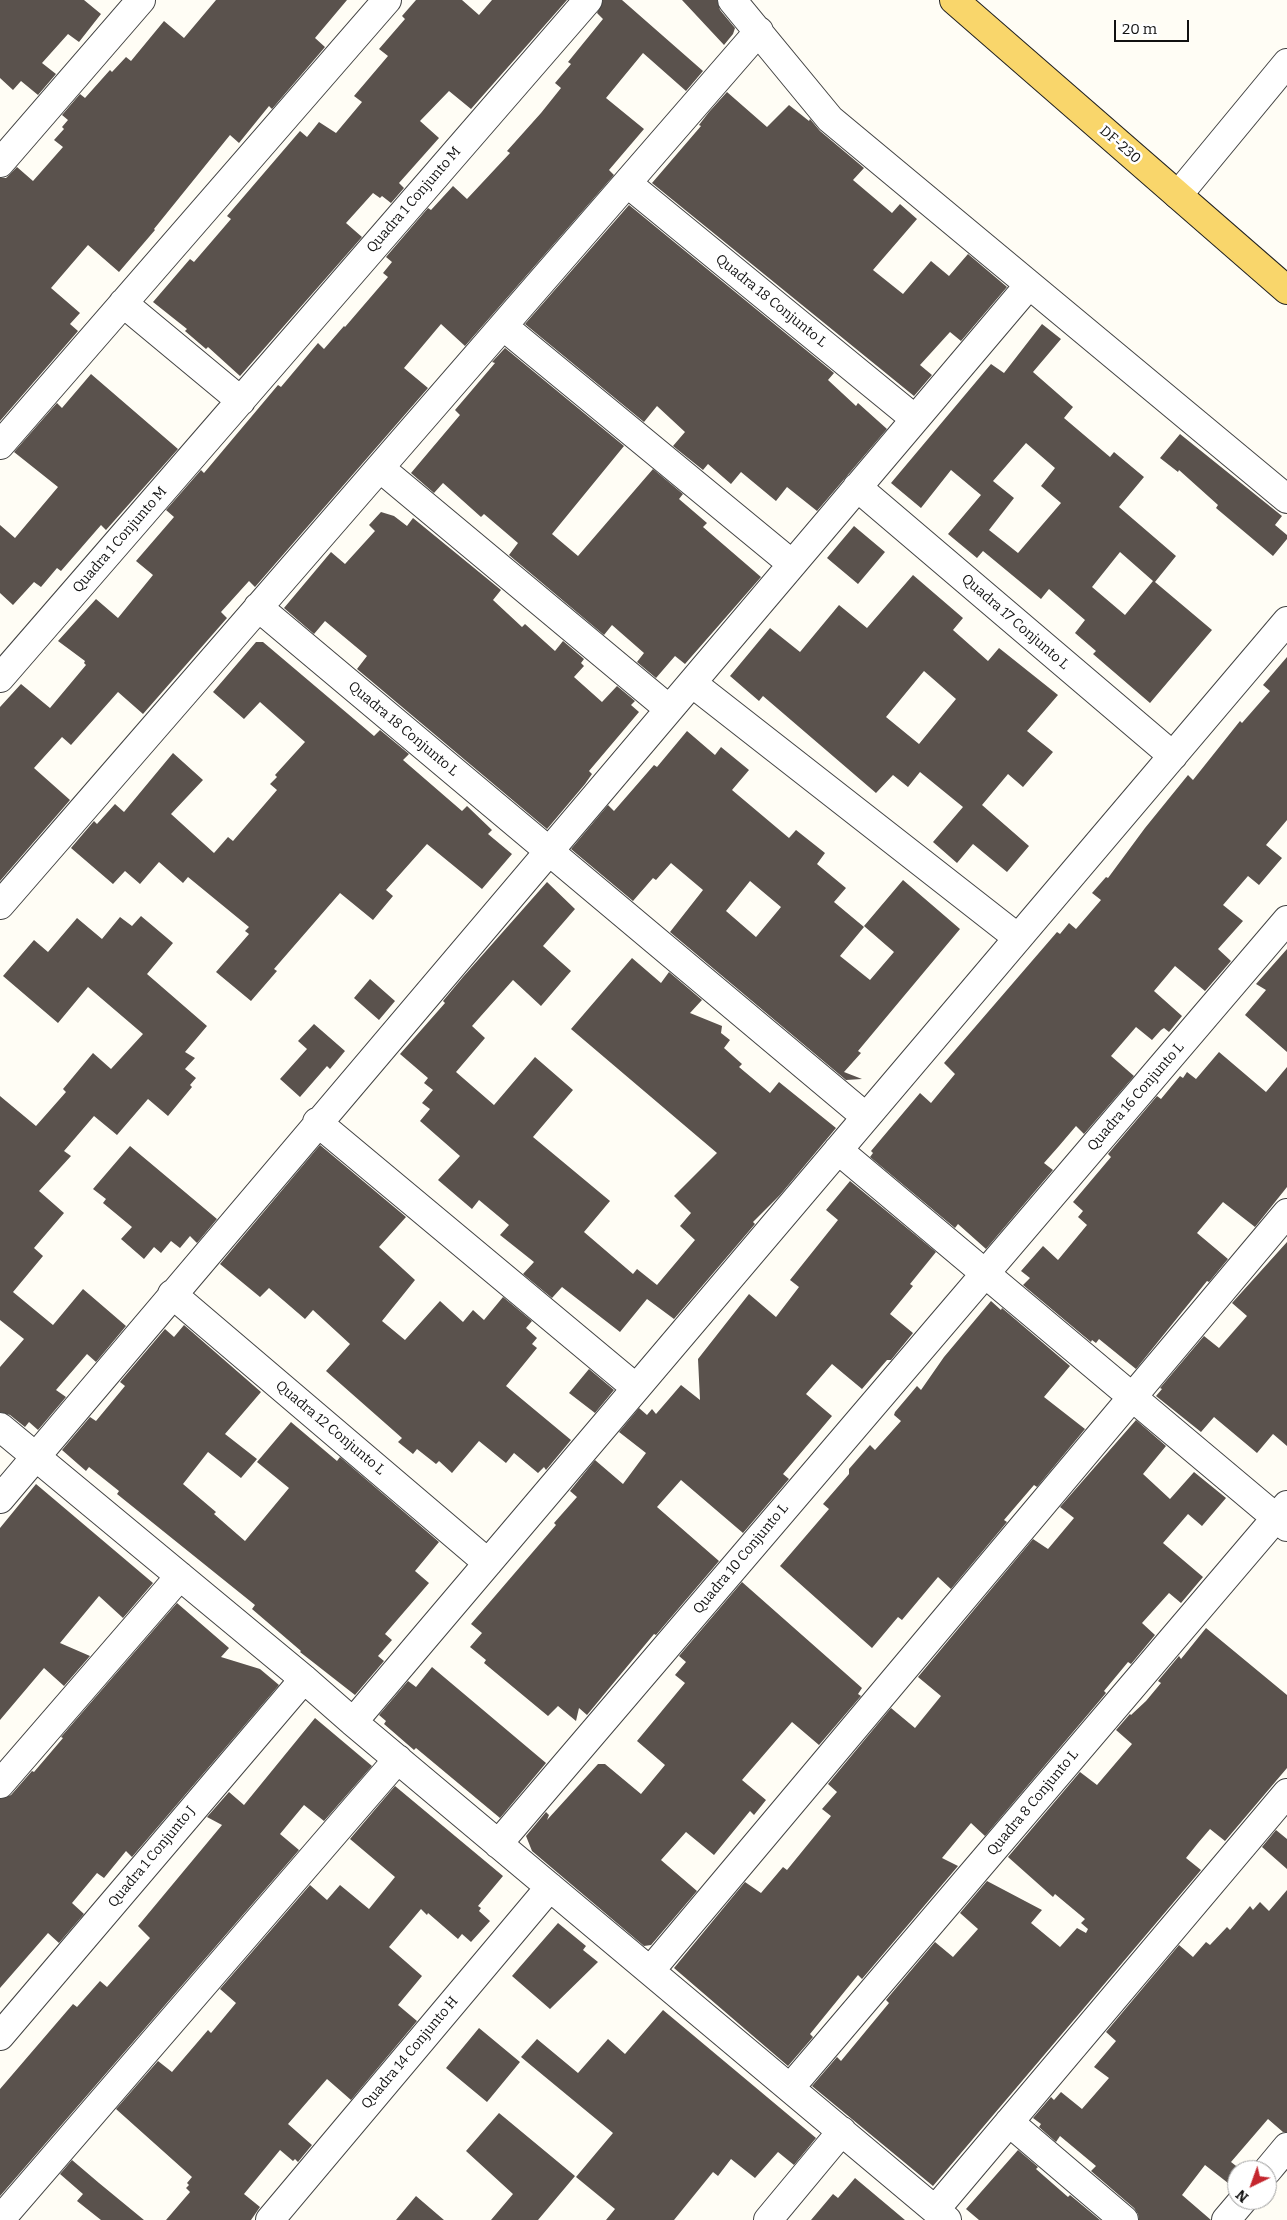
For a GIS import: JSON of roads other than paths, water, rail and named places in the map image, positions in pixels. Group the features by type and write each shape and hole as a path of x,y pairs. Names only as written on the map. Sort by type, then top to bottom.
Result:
{"main road":[{"name":"DF-230","path":"954,0 1287,290"}],"street":[{"path":"0,163 142,0"},
{"path":"0,445 387,0"},
{"name":"Quadra 1 Conjunto M","path":"0,678 588,0"},
{"path":"732,0 830,119 1287,499"},
{"path":"0,905 759,31"},
{"path":"1178,196 1287,63"},
{"name":"Quadra 18 Conjunto L","path":"627,183 915,419"},
{"path":"0,1498 1029,285"},
{"path":"123,303 241,400"},
{"path":"503,326 792,564"},
{"path":"380,468 669,709"},
{"name":"Quadra 17 Conjunto L","path":"857,487 1173,756"},
{"name":"Quadra 18 Conjunto L","path":"258,607 866,1118"},
{"path":"353,1722 1287,622"},
{"path":"692,683 1018,938"},
{"name":"Quadra 16 Conjunto L","path":"985,1274 1287,920"},
{"path":"318,1122 636,1388"},
{"path":"838,1150 1132,1398 1283,1517"},
{"path":"650,1971 1287,1213"},
{"name":"Quadra 10 Conjunto L","path":"498,1844 985,1274"},
{"name":"Quadra 12 Conjunto L","path":"172,1294 488,1563"},
{"path":"0,1427 304,1679 941,2215 1009,2122 1287,1793"},
{"name":"Quadra 8 Conjunto L","path":"790,2088 1283,1517"},
{"path":"0,1784 180,1576"},
{"name":"Quadra 1 Conjunto J","path":"0,2036 304,1679"},
{"path":"0,2220 398,1759"},
{"name":"Quadra 14 Conjunto H","path":"270,2220 550,1887"},
{"path":"1009,2122 1124,2220"},
{"path":"768,2220 842,2130"},
{"path":"1276,2160 1287,2147"},
{"path":"1226,2220 1234,2210"}]}
